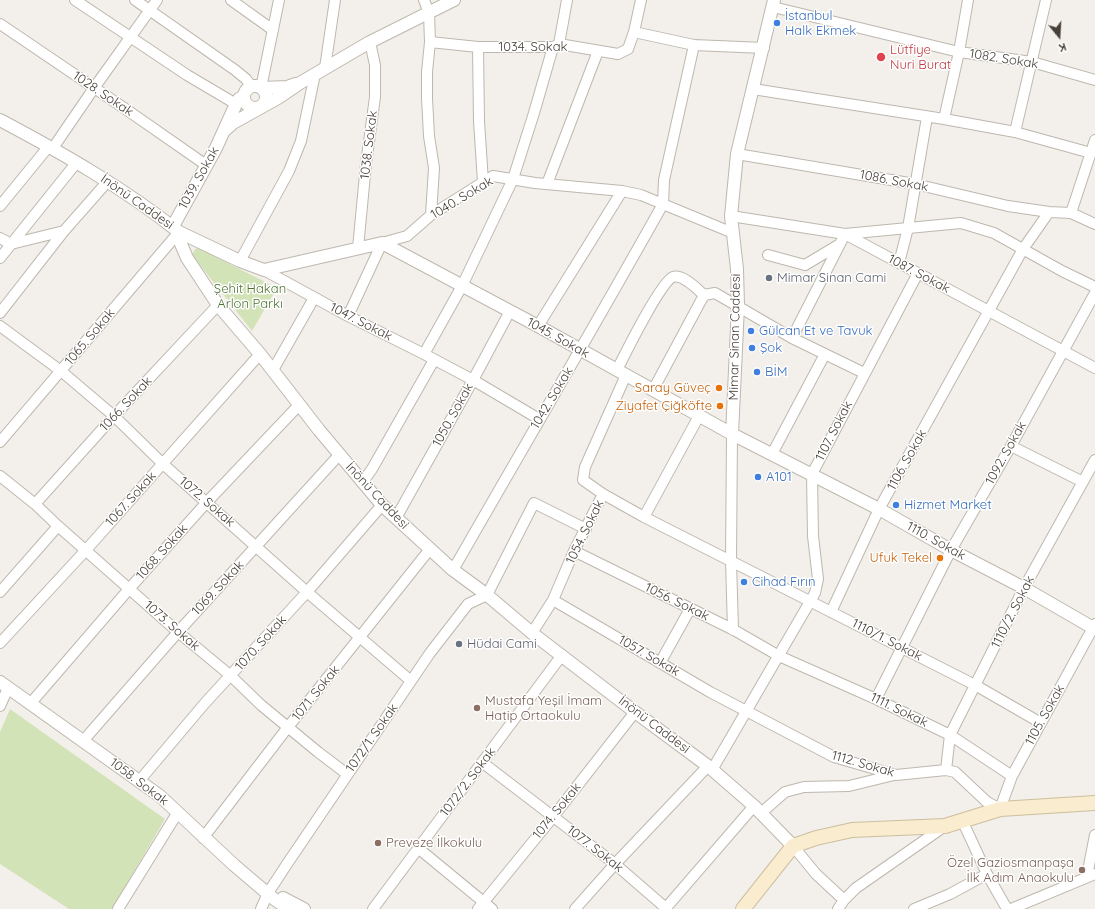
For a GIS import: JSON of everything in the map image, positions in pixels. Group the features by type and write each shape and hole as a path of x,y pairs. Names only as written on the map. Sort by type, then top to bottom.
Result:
{"main road":[{"path":"742,909 793,846 816,838 852,830 945,826 1000,809 1094,800"}],"street":[{"path":"74,0 187,75 248,94 300,83"},
{"path":"135,0 246,79 248,94"},
{"path":"0,206 51,147 157,0"},
{"path":"232,0 273,30"},
{"path":"248,94 263,90 265,98 264,103 260,107 256,108 250,108 246,104 248,94 273,30 279,0"},
{"path":"240,261 289,171 301,141 320,71 335,0"},
{"path":"424,0 429,13 430,42 427,72 427,98 428,136 434,168 431,215"},
{"path":"225,130 233,123 278,98 300,83 370,42 454,0"},
{"path":"424,354 462,286 513,179 556,46 567,0"},
{"name":"1034. Sokak","path":"430,42 478,46 556,46 618,54 628,49 634,32 641,0"},
{"path":"944,119 959,52 968,0"},
{"path":"1015,132 1046,0"},
{"name":"1082. Sokak","path":"773,3 959,52 1032,62 1095,80"},
{"name":"Mimar Sinan Caddesi","path":"733,630 731,561 732,434 738,306 731,216 737,154 764,48 773,3"},
{"name":"1028. Sokak","path":"0,24 206,165"},
{"path":"634,32 694,45 764,48"},
{"name":"1038. Sokak","path":"358,248 366,164 375,97 374,65 370,42"},
{"path":"662,204 664,180 694,45"},
{"path":"478,46 479,121 483,182"},
{"path":"547,184 598,51"},
{"path":"753,89 944,119 1015,132 1091,153"},
{"name":"1039. Sokak","path":"176,229 206,165 225,130 248,94"},
{"path":"899,263 908,228 927,117"},
{"name":"İnönü Caddesi","path":"0,120 51,147 108,181 176,229 187,258 218,305 273,370 339,455 382,505 454,570 487,595 532,634 562,655 710,768 758,809 793,846"},
{"path":"1095,140 1071,213 1095,224"},
{"name":"1086. Sokak","path":"737,154 915,184 1008,206 1049,212 1071,213"},
{"path":"0,258 77,162"},
{"name":"1040. Sokak","path":"264,270 382,243 406,236 431,215 493,176 547,184 622,191 641,195 733,233"},
{"path":"0,313 64,232 108,181"},
{"path":"538,326 622,191"},
{"name":"1042. Sokak","path":"454,570 539,419 581,350 662,204"},
{"name":"1106. Sokak","path":"831,612 880,509 1023,250 1049,212"},
{"name":"1087. Sokak","path":"731,216 845,234 1095,368"},
{"path":"792,338 845,234 961,223 994,233 1062,271 1095,287"},
{"name":"1047. Sokak","path":"176,229 240,261 264,270 348,316 473,380 539,419"},
{"name":"1065. Sokak","path":"0,442 61,371 176,229"},
{"path":"0,238 11,244 64,232"},
{"path":"348,316 382,243"},
{"name":"1045. Sokak","path":"382,243 538,326 732,434"},
{"path":"768,256 805,265 840,244"},
{"name":"1107. Sokak","path":"576,909 615,864 710,768 747,711 815,593 818,579 813,536 812,474 918,273"},
{"path":"603,494 583,480 585,467 639,327 661,291 670,278 674,276 682,278 695,286 704,295"},
{"name":"1092. Sokak","path":"876,699 951,550 1011,446 1095,292"},
{"path":"704,295 715,293 792,338 864,373"},
{"path":"653,390 704,295"},
{"path":"273,370 314,298"},
{"name":"1066. Sokak","path":"35,504 114,416 218,305"},
{"name":"1050. Sokak","path":"396,518 510,311"},
{"name":"1072. Sokak","path":"0,326 61,371 114,416 163,464 360,639 411,681"},
{"name":"1067. Sokak","path":"0,643 86,550 260,354"},
{"path":"772,454 825,354"},
{"path":"362,483 372,469 434,360"},
{"name":"1068. Sokak","path":"30,704 129,589 207,502 299,405"},
{"path":"644,517 699,416"},
{"name":"1110. Sokak","path":"732,434 880,509 951,550 1094,627"},
{"path":"1011,446 1083,482"},
{"name":"1069. Sokak","path":"83,741 178,632 339,455"},
{"name":"1110/2. Sokak","path":"946,770 950,735 1024,588 1095,460"},
{"name":"1073. Sokak","path":"0,476 35,504 129,589 231,676 260,705 347,774"},
{"name":"1054. Sokak","path":"532,634 552,600 574,551 603,494 644,517 731,561"},
{"path":"487,595 534,503 586,529"},
{"name":"1070. Sokak","path":"140,780 206,703 307,592 382,505"},
{"path":"0,592 58,526"},
{"name":"1071. Sokak","path":"204,838 288,727 360,639 430,549"},
{"name":"1056. Sokak","path":"574,551 733,630 779,656"},
{"name":"1110/1. Sokak","path":"731,561 975,685 1041,723"},
{"name":"1072/1. Sokak","path":"261,909 268,893 430,653 468,604 487,595"},
{"name":"1057. Sokak","path":"552,600 660,663 747,711"},
{"path":"660,663 690,609"},
{"name":"1105. Sokak","path":"1000,809 1012,776 1094,627"},
{"name":"1072/2. Sokak","path":"373,909 562,655"},
{"name":"1111. Sokak","path":"779,656 876,699 950,735 1012,776"},
{"path":"0,706 4,685"},
{"name":"1058. Sokak","path":"4,685 140,780 178,812 234,865 289,909"},
{"name":"1112. Sokak","path":"747,711 834,757 896,775 946,770"},
{"name":"1074. Sokak","path":"480,906 553,817 635,712"},
{"name":"1077. Sokak","path":"483,763 615,864 666,909"},
{"path":"946,770 954,772 987,802 1000,809"},
{"path":"666,909 758,809 785,792 804,787 849,786 896,775"},
{"path":"118,909 178,812"},
{"path":"962,820 987,874 1007,909"},
{"path":"793,846 841,905 856,888 945,826"},
{"path":"1011,909 1091,875 1095,835"},
{"path":"418,848 480,906 492,909"},
{"path":"914,909 950,894 987,874"},
{"name":"1058. Sokak","path":"268,893 287,899 304,909"}],"green space":[{"name":"Şehit Hakan Arlon Parkı","path":"198,248 277,288 252,331 192,255 195,249"},
{"path":"10,709 165,819 112,909 69,909 0,864 0,732"}],"place":[{"name":"İstanbul Halk Ekmek","path":"777,23"},
{"name":"Lütfiye Nuri Burat","path":"881,57"},
{"name":"Mimar Sinan Cami","path":"769,278"},
{"name":"Gülcan Et ve Tavuk","path":"751,331"},
{"name":"Şok","path":"752,348"},
{"name":"BİM","path":"757,372"},
{"name":"Saray Güveç","path":"719,388"},
{"name":"Ziyafet Çiğköfte","path":"720,406"},
{"name":"A101","path":"758,477"},
{"name":"Hizmet Market","path":"896,505"},
{"name":"Ufuk Tekel","path":"940,558"},
{"name":"Cihad Fırın","path":"744,582"},
{"name":"Hüdai Cami","path":"459,644"},
{"name":"Mustafa Yeşil İmam Hatip Ortaokulu","path":"477,708"},
{"name":"Preveze İlkokulu","path":"378,843"},
{"name":"Özel Gaziosmanpaşa İlk Adım Anaokulu","path":"1082,870"}]}
